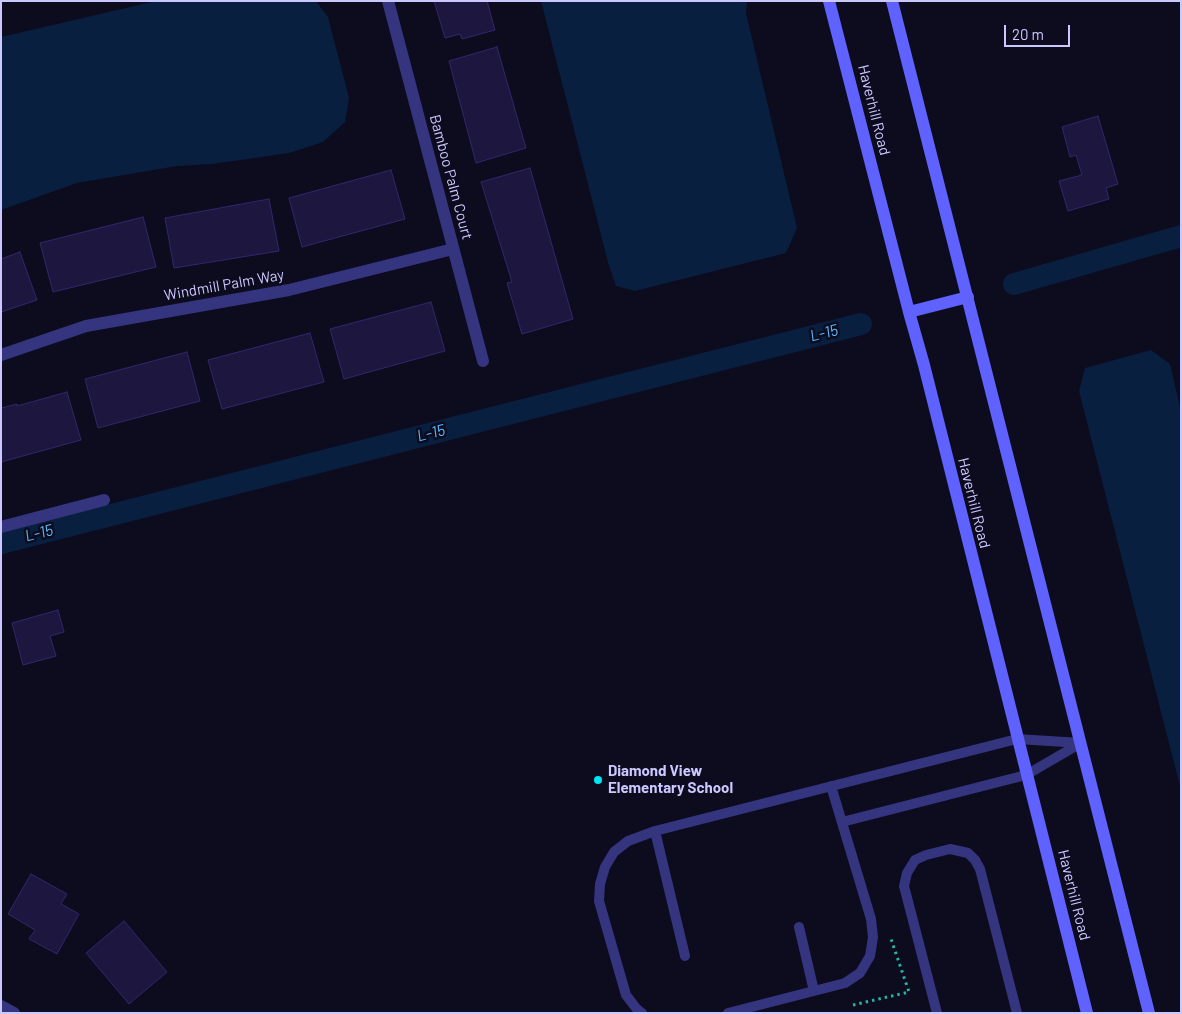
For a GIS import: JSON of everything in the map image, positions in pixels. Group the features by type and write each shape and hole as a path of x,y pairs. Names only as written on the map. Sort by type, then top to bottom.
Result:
{"street":[{"name":"Bamboo Palm Court","path":"388,1 483,361"},
{"name":"Haverhill Road","path":"829,1 924,365 1087,1013"},
{"path":"892,1 1149,1013"},
{"name":"Windmill Palm Way","path":"1,356 86,326 289,290 453,249"},
{"path":"909,312 968,297"},
{"path":"1,527 104,500"},
{"path":"1,1006 14,1013"}],"lane":[{"path":"642,1013 626,995 599,901 600,884 605,868 614,852 628,841 656,831 1017,738 1081,743"},
{"path":"842,822 1026,775 1081,743"},
{"path":"728,1013 845,983 860,973 870,956 873,937 871,919 831,786"},
{"path":"656,831 685,956"},
{"path":"937,1013 904,886 907,873 915,860 926,854 950,849 968,853 980,869 1017,1013"},
{"path":"799,927 814,991"}],"path":[{"path":"854,1005 909,992 890,936"}],"water":[{"path":"156,1 316,1 328,17 349,98 345,122 323,142 289,153 212,164 177,166 77,183 1,210 1,37"},
{"path":"541,1 747,1 746,13 797,228 786,253 635,291 616,286 609,266"},
{"path":"1151,350 1170,364 1181,411 1181,790 1079,391 1085,368"}],"building":[{"path":"434,1 487,1 495,30 462,39 460,34 445,38"},
{"path":"497,47 526,148 476,163 449,61"},
{"path":"1098,116 1118,184 1106,188 1109,199 1068,211 1059,181 1082,175 1076,155 1070,157 1062,127"},
{"path":"530,168 573,319 522,334 507,283 512,282 481,182"},
{"path":"391,170 405,219 302,247 289,198"},
{"path":"269,199 279,251 174,268 165,218"},
{"path":"143,217 156,267 53,292 40,243"},
{"path":"20,252 37,300 1,312 1,259"},
{"path":"431,302 445,351 344,379 330,329"},
{"path":"310,333 324,382 222,409 208,360"},
{"path":"187,352 200,401 98,428 85,379"},
{"path":"67,392 81,440 1,462 1,408 17,404 17,406"},
{"path":"58,610 64,632 50,636 56,656 23,665 12,623"},
{"path":"31,874 67,894 61,904 79,914 57,954 29,939 35,930 8,914"},
{"path":"124,921 167,972 129,1004 86,953"}],"waterway":[{"name":"L-15","path":"1014,284 1181,236"},
{"name":"L-15","path":"1,543 861,324"}],"place":[{"name":"Diamond View Elementary School","path":"598,780"}]}
